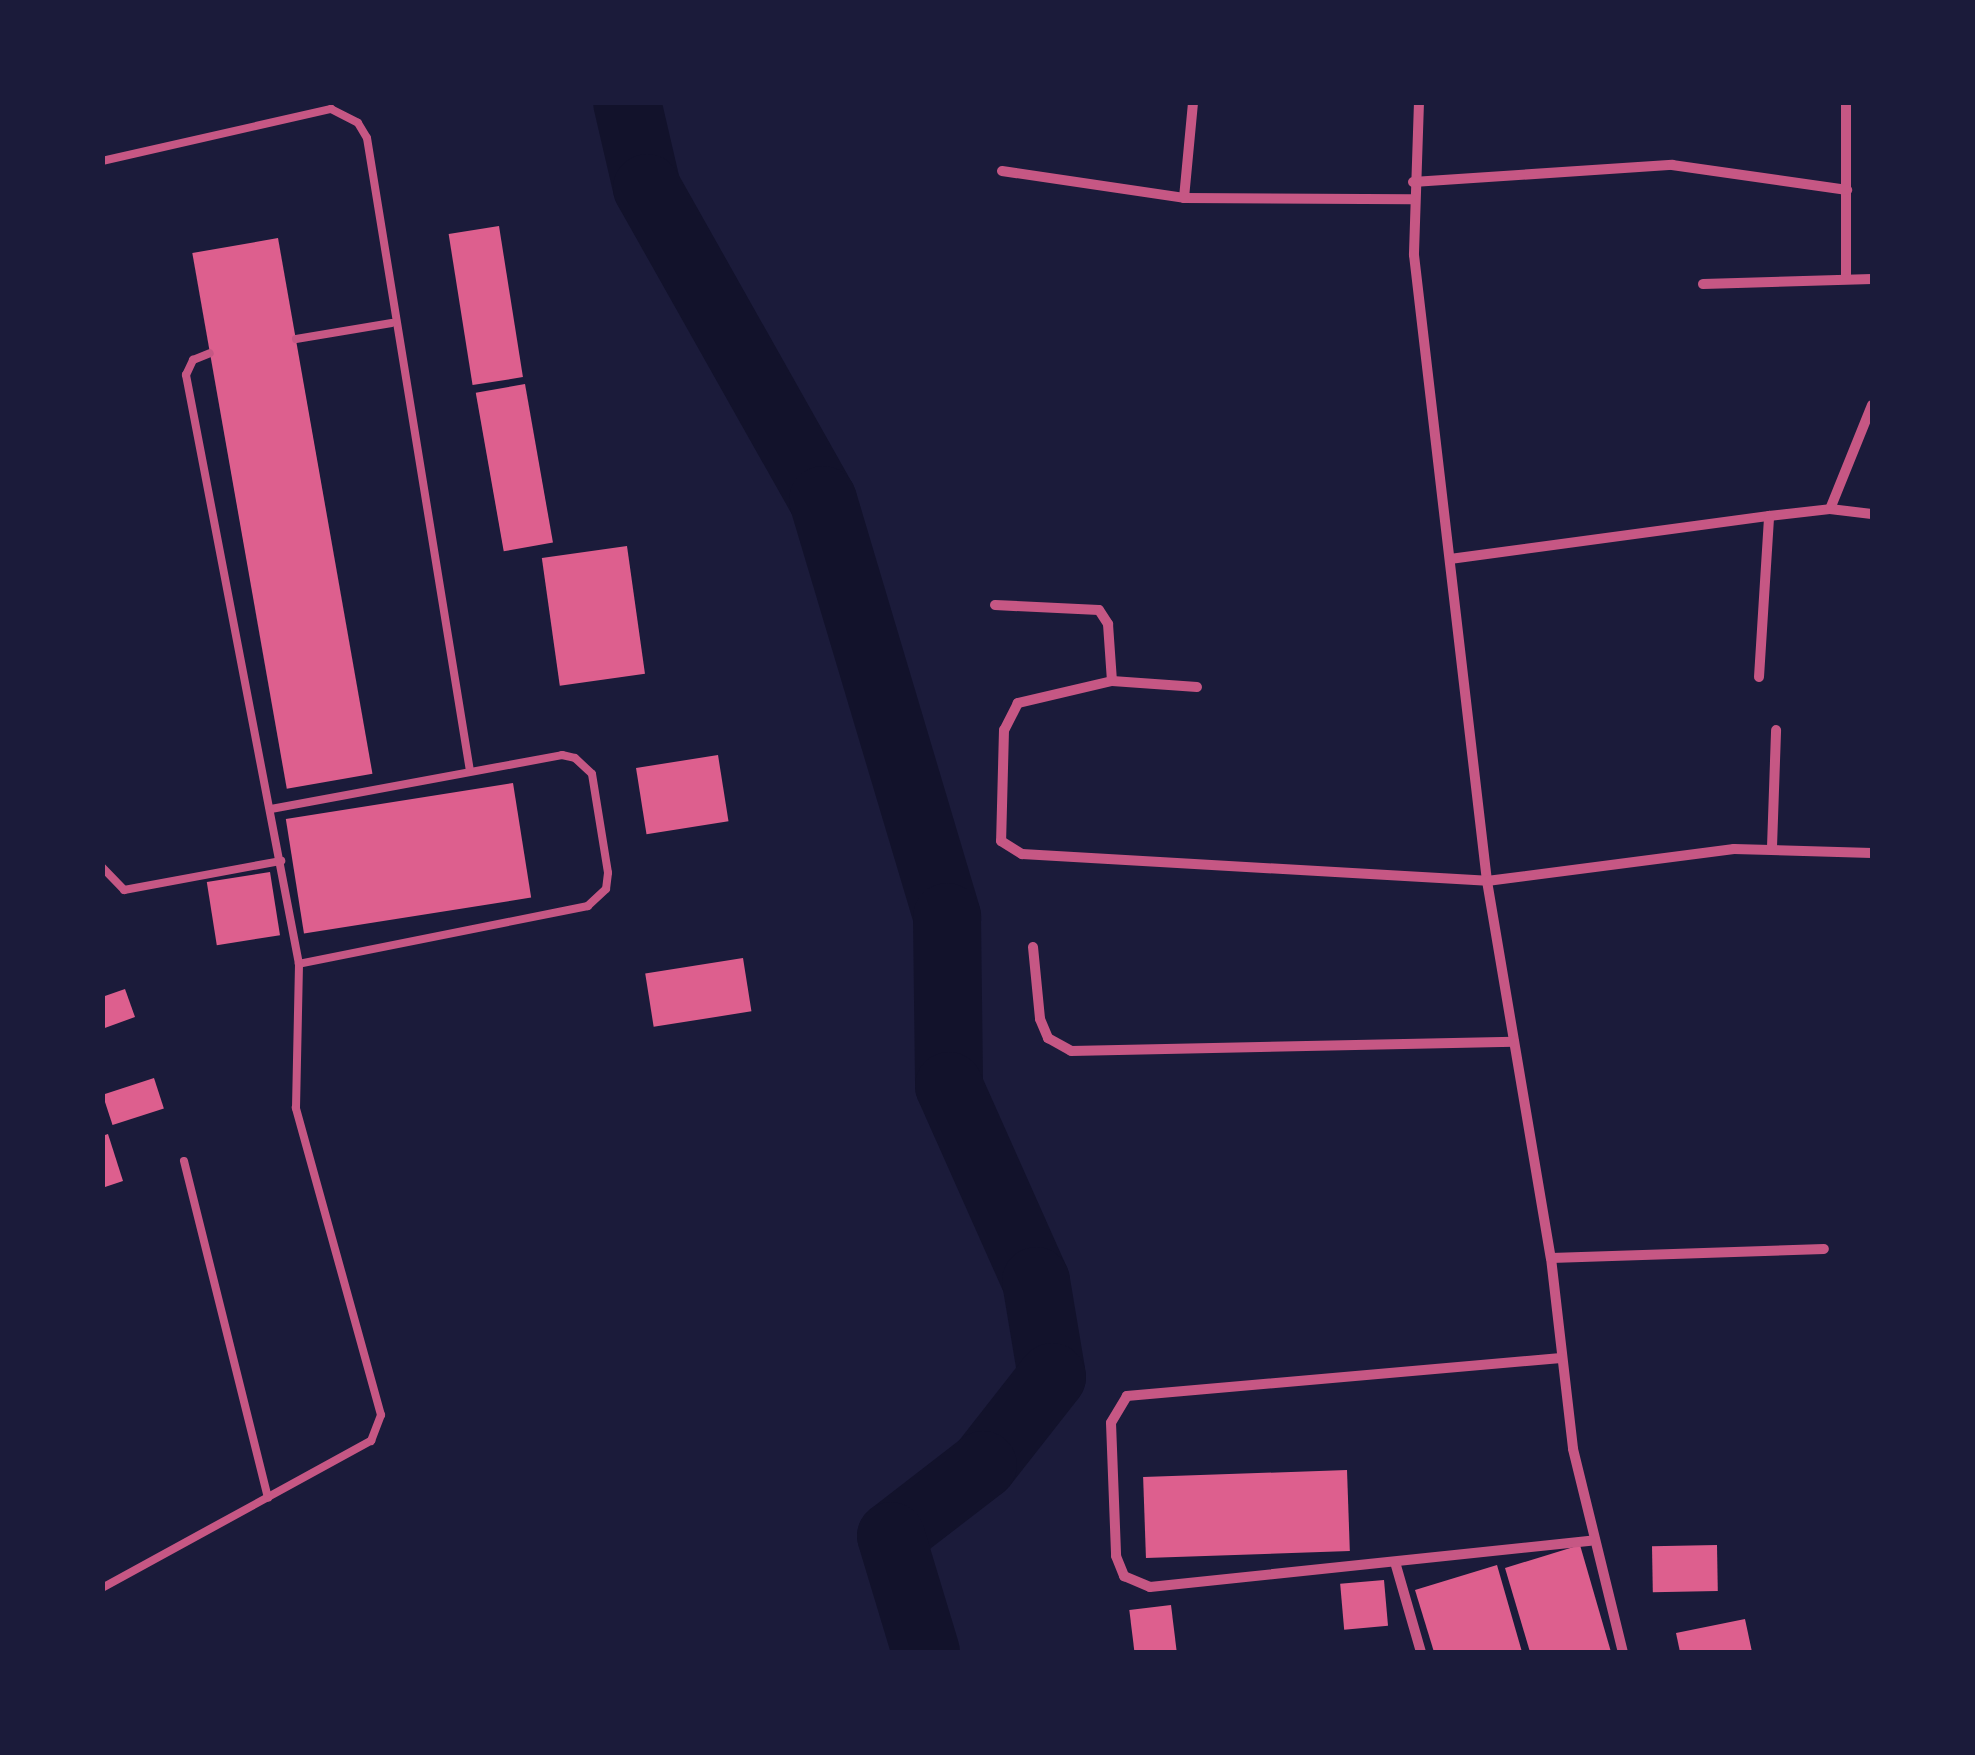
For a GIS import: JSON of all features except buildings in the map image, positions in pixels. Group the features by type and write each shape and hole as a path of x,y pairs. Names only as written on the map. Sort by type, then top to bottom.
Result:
{"street":[{"path":"1184,198 1193,102"},
{"path":"1419,102 1411,199 1487,881 1550,1258 1561,1358 1591,1541 1623,1652"},
{"path":"1846,102 1846,279"},
{"path":"1413,182 1578,176 1603,166 1672,165 1848,190"},
{"path":"1002,171 1184,198 1411,199"},
{"path":"1703,284 1872,279"},
{"path":"1830,510 1872,405"},
{"path":"1450,559 1769,516 1830,510 1872,514"},
{"path":"1760,678 1769,516"},
{"path":"994,605 1099,610 1108,624 1112,680"},
{"path":"1197,687 1112,680 1033,698 1008,714 998,826 1011,851 1487,881 1772,847 1872,852"},
{"path":"1772,847 1776,730"},
{"path":"1033,947 1040,1019 1048,1038 1072,1051 1514,1042"},
{"path":"1550,1258 1824,1249"},
{"path":"1561,1358 1127,1396 1111,1423 1116,1556 1124,1576 1150,1587 1591,1541"},
{"path":"1396,1562 1421,1652"}],"lane":[{"path":"102,162 330,108 347,114 367,138 392,323 470,771"},
{"path":"296,339 392,323"},
{"path":"102,1588 372,1441 381,1415 296,1108 299,964 186,376 193,360 210,352"},
{"path":"271,810 562,756 584,763 592,774 608,874 601,898 588,906 299,964"},
{"path":"102,867 124,890 281,861"},
{"path":"184,1160 268,1498"}],"waterway":[{"path":"627,102 647,188 823,500 947,917 949,1086 1036,1281 1052,1377 983,1465 891,1536 926,1652"}]}
